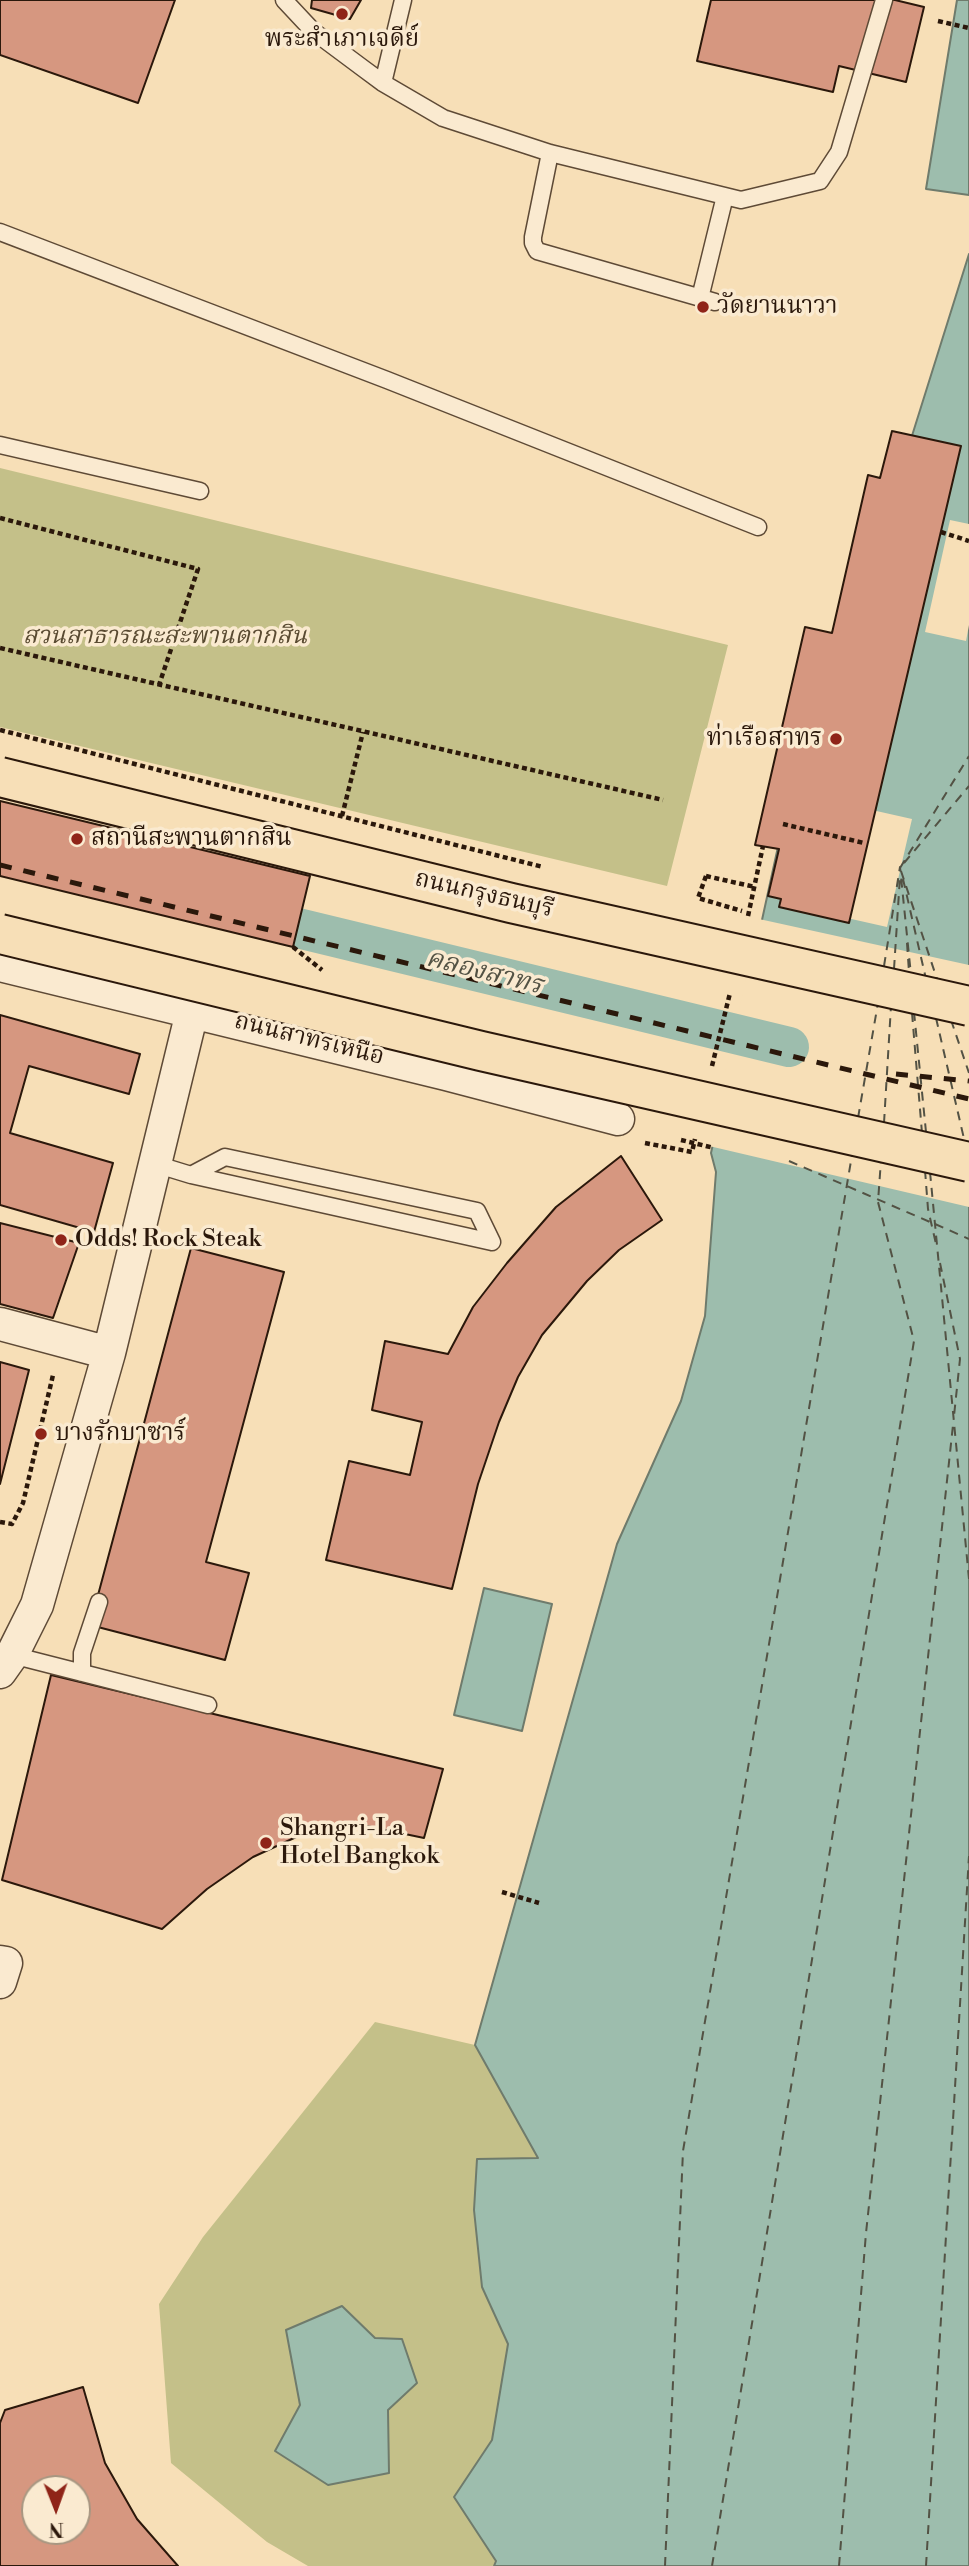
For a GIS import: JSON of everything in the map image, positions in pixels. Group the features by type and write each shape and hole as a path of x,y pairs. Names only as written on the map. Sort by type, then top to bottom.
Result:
{"main road":[{"name":"ถนนกรุงธนบุรี","path":"0,777 511,903 969,1006"},
{"path":"0,934 481,1051 969,1162"}],"street":[{"name":"ถนนสาทรเหนือ","path":"0,965 446,1074 631,1125"},
{"path":"6,1663 37,1605 109,1353 192,1012"},
{"path":"0,1324 109,1353"}],"lane":[{"path":"284,0 313,31 383,83 443,118 550,153 741,200 820,181 839,152 884,0"},
{"path":"383,83 403,0"},
{"path":"550,153 533,237 537,251 708,300 724,196"},
{"path":"0,232 387,380 758,527"},
{"path":"0,445 200,491"},
{"path":"155,1164 191,1175 492,1242 477,1211 225,1157 191,1175"},
{"path":"82,1673 82,1653 99,1602"},
{"path":"6,1663 82,1673 208,1705"}],"path":[{"path":"938,21 969,28"},
{"path":"0,518 198,569 159,685"},
{"path":"942,531 969,541"},
{"path":"0,648 663,800"},
{"path":"0,730 546,867"},
{"path":"342,816 363,732"},
{"path":"783,824 864,844"},
{"path":"708,908 748,918 763,846"},
{"path":"755,887 706,876 698,898 759,917"},
{"path":"710,1074 732,983"},
{"path":"631,1125 643,1142 692,1152 698,1126"},
{"path":"669,1137 681,1140"},
{"path":"0,1521 12,1524 23,1503 61,1340"},
{"path":"502,1892 539,1903"}],"green space":[{"name":"สวนสาธารณะสะพานตากสิน","path":"0,468 728,645 667,886 0,727"},
{"path":"375,2022 475,2045 539,2158 477,2160 474,2210 482,2287 508,2343 492,2440 454,2497 496,2561 494,2566 308,2566 267,2542 171,2463 159,2304 203,2237"}],"shaded area":[{"path":"957,0 969,0 969,195 926,189"},
{"path":"969,254 969,2566 494,2566 496,2561 454,2497 492,2440 508,2344 482,2287 474,2210 477,2159 538,2158 475,2045 617,1544 681,1401 705,1316 716,1172 711,1153 783,824 847,643"},
{"path":"484,1588 552,1604 522,1731 454,1715"},
{"path":"342,2306 375,2338 402,2339 417,2383 388,2410 389,2473 328,2485 275,2451 300,2405 286,2330"}],"pier":[{"path":"950,520 969,524 969,625 966,641 925,632"},
{"path":"872,810 912,819 887,927 847,918"},
{"path":"759,919 969,965 969,1207 709,1146"}],"building":[{"path":"0,0 175,0 138,103 0,55"},
{"name":"พระสำเภาเจดีย์","path":"312,0 361,0 350,19 311,8"},
{"path":"711,0 895,0 924,7 906,82 839,66 833,92 697,61"},
{"name":"ท่าเรือสาทร","path":"892,431 961,446 849,923 779,907 781,899 768,896 779,849 755,845 805,627 832,633 868,475 880,478"},
{"name":"สถานีสะพานตากสิน","path":"0,801 310,876 293,947 0,876"},
{"path":"0,1015 140,1054 129,1094 29,1066 10,1133 113,1163 94,1232 0,1205"},
{"path":"621,1156 662,1220 619,1250 587,1281 542,1335 518,1377 478,1484 452,1589 326,1560 349,1461 410,1475 422,1422 372,1410 385,1341 448,1354 473,1307 507,1263 556,1207"},
{"path":"0,1223 79,1243 53,1318 0,1304"},
{"path":"191,1248 284,1272 206,1562 249,1573 225,1660 90,1625"},
{"path":"0,1362 29,1370 0,1484"},
{"path":"51,1675 443,1769 424,1838 367,1826 307,1832 253,1857 207,1889 162,1929 2,1880"},
{"path":"83,2387 105,2463 137,2519 178,2566 0,2566 0,2423 5,2410"}],"waterway":[{"name":"คลองสาทร","path":"244,915 789,1047"}],"ferry route":[{"path":"900,868 969,756"},
{"path":"904,863 969,786"},
{"path":"884,966 900,867 911,975"},
{"path":"901,871 938,982"},
{"path":"894,969 900,877"},
{"path":"903,879 926,979"},
{"path":"907,943 909,972"},
{"path":"858,1118 878,1003"},
{"path":"884,1123 891,1006"},
{"path":"914,1012 926,1132"},
{"path":"912,1013 922,1133"},
{"path":"936,1018 965,1143"},
{"path":"951,1020 969,1073"},
{"path":"665,2566 683,2151 852,1155"},
{"path":"712,2566 914,1341 878,1202 881,1160"},
{"path":"789,1161 930,1222"},
{"path":"925,1170 928,1209 936,1244"},
{"path":"930,1172 969,1579"},
{"path":"935,1224 969,1239"},
{"path":"940,1263 960,1359 954,1416"},
{"path":"839,2566 866,2233 953,1425"},
{"path":"926,2566 969,1856"}],"railway":[{"path":"0,865 969,1099"},
{"path":"896,1074 969,1081"}],"place":[{"name":"พระสำเภาเจดีย์","path":"342,14"},
{"name":"วัดยานนาวา","path":"703,307"},
{"name":"ท่าเรือสาทร","path":"836,739"},
{"name":"สถานีสะพานตากสิน","path":"77,839"},
{"name":"Odds! Rock Steak","path":"61,1240"},
{"name":"บางรักบาซาร์","path":"41,1434"},
{"name":"Shangri-La Hotel Bangkok","path":"266,1843"}]}
